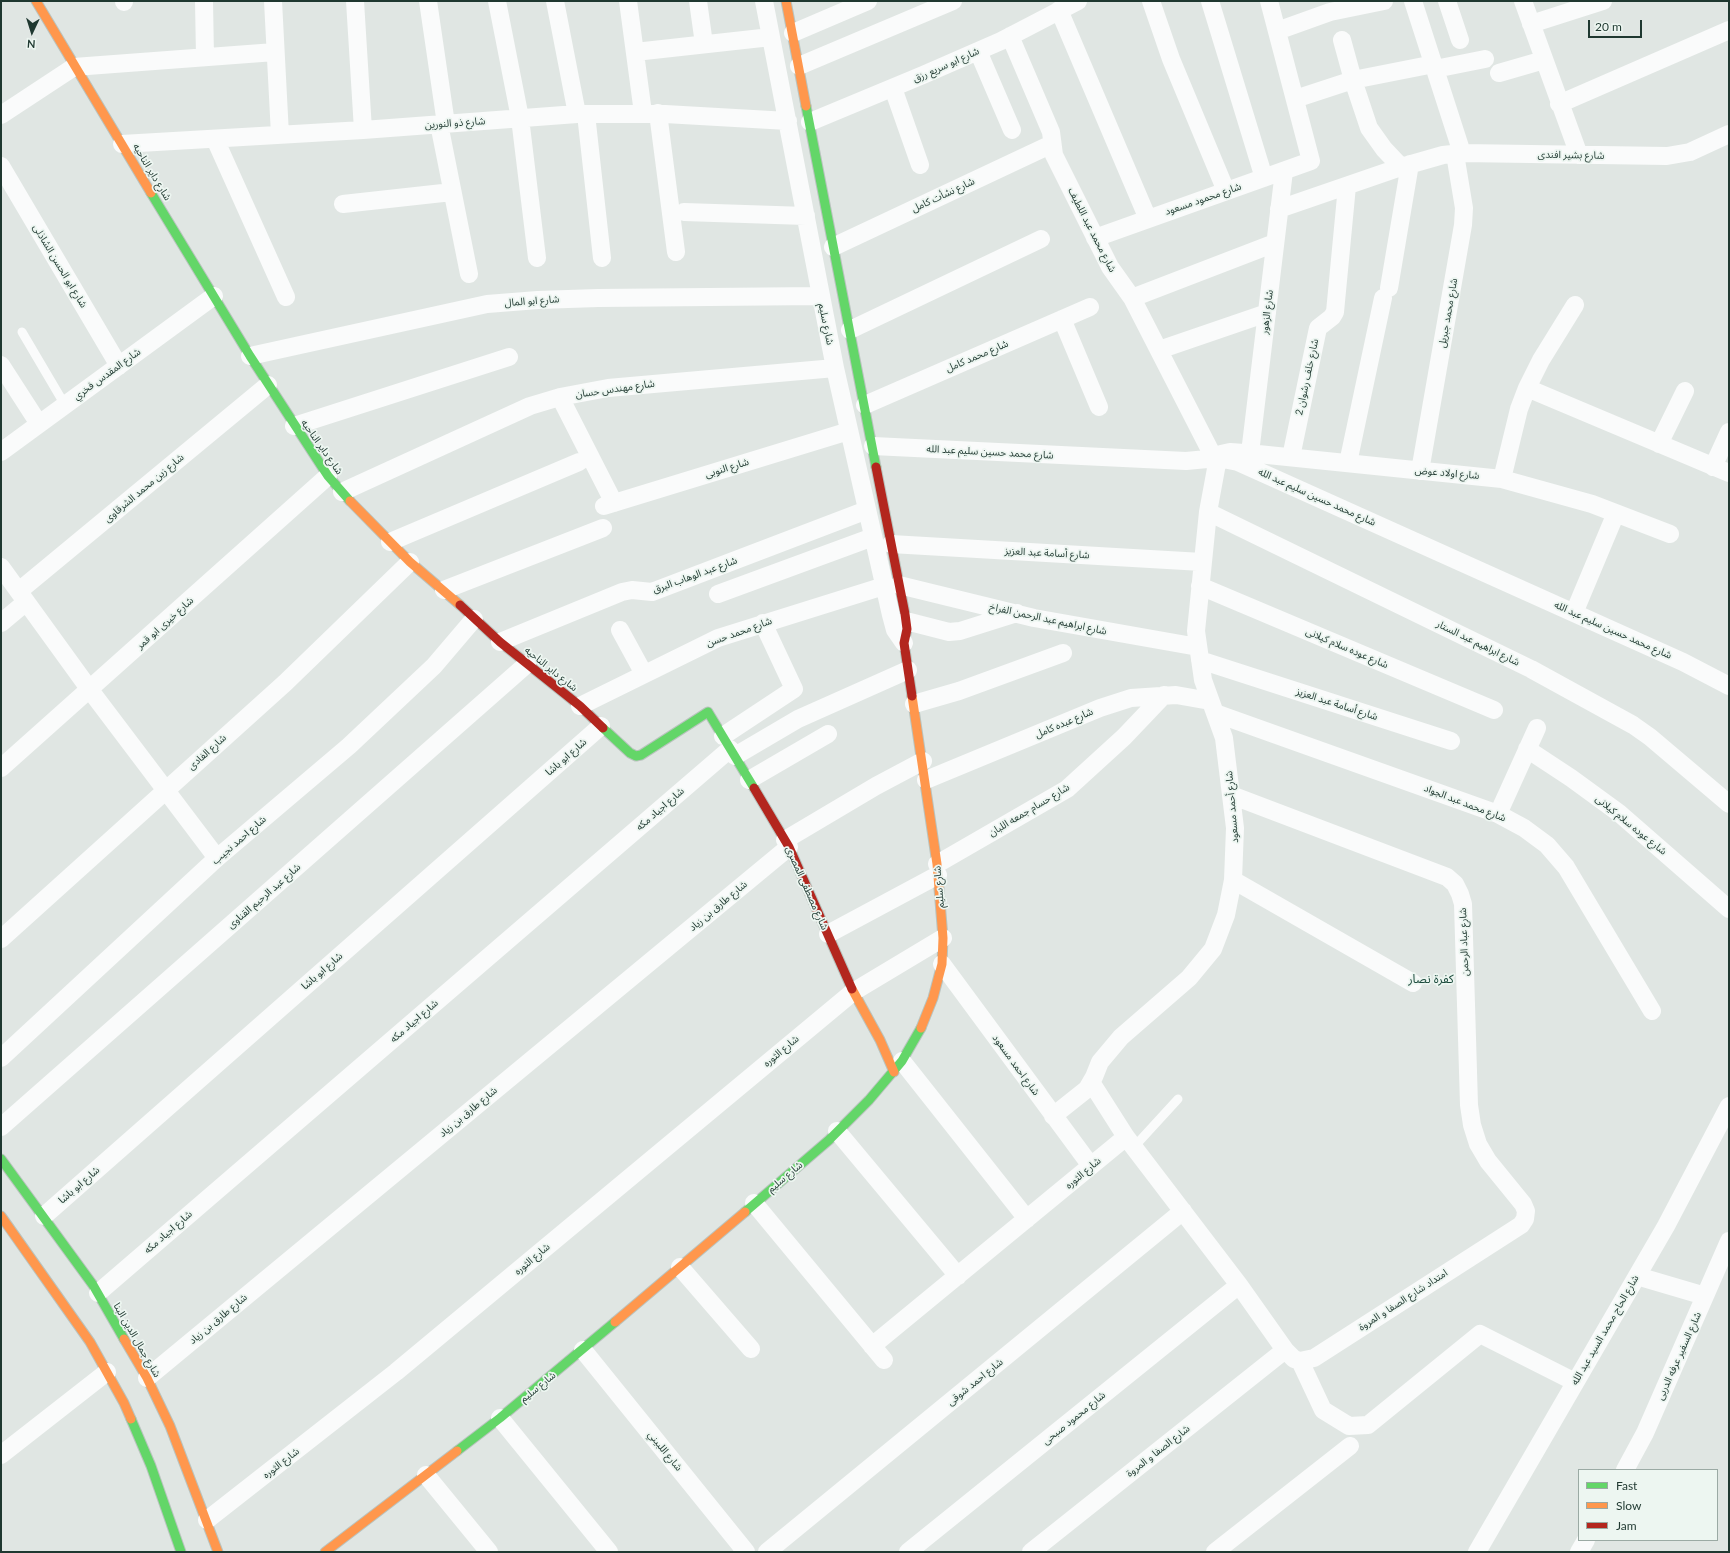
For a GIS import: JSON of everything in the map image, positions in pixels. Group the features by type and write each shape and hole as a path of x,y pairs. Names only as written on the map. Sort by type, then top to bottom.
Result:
{"street":[{"name":"شارع داير الناحيه","path":"36,1 74,67 268,385 328,476 342,492 410,562 444,590 500,642 580,706 630,753 636,756 641,755 708,712"},
{"path":"204,1 205,57"},
{"path":"273,1 280,135"},
{"path":"355,1 363,130"},
{"path":"428,1 442,124 452,192 469,274"},
{"path":"497,1 520,118 537,258"},
{"path":"555,1 581,114 602,258"},
{"path":"628,1 635,52 651,113 676,252"},
{"path":"698,1 704,44"},
{"name":"شارع سليم","path":"325,1552 500,1418 583,1350 837,1131 869,1100 898,1067 924,1023 933,998 942,964 943,938 937,869 926,780 904,643 907,629 906,621 873,537 820,296 764,1"},
{"name":"شارع سليم","path":"786,1 891,544 892,585 896,630 904,643"},
{"path":"793,34 868,1"},
{"path":"799,66 953,1"},
{"name":"شارع ابو سريع رزق","path":"810,122 978,51 1078,1"},
{"path":"1150,1 1171,59 1226,192"},
{"path":"1210,1 1264,178"},
{"path":"1269,1 1295,100 1353,80 1485,59"},
{"path":"1277,31 1328,7 1384,1"},
{"name":"شارع محمد جبريل","path":"1413,1 1434,67 1458,153 1464,208 1463,225 1420,471"},
{"path":"1447,1 1460,40"},
{"path":"1523,1 1559,104 1579,155"},
{"path":"1531,24 1603,1"},
{"path":"1059,10 1148,219"},
{"path":"1559,104 1729,30"},
{"name":"شارع محمد عبد اللطيف","path":"1010,36 1051,132 1054,155 1110,267 1132,298 1216,458"},
{"path":"635,52 771,37"},
{"path":"1342,40 1353,80 1369,128 1384,149 1406,165 1386,293 1348,463"},
{"path":"978,51 1012,130"},
{"path":"1,115 74,67 275,52"},
{"path":"1499,73 1544,60"},
{"path":"893,88 920,165"},
{"name":"شارع محمود مسعود","path":"1095,238 1311,161 1295,100"},
{"name":"شارع ذو النورين","path":"122,144 363,130 581,114 651,113 788,121"},
{"name":"شارع بشير افندى","path":"1279,209 1406,165 1458,153 1667,156 1690,152 1729,134"},
{"path":"215,139 286,297"},
{"name":"شارع نشأت كامل","path":"833,247 1052,144"},
{"name":"شارع ابو الحسن الشاذلى","path":"1,166 119,366"},
{"name":"شارع الزهور","path":"1250,454 1284,171"},
{"name":"شارع خلف رشوان 2","path":"1291,457 1318,328 1332,317 1335,312 1347,186"},
{"path":"343,204 452,192"},
{"path":"684,212 806,216"},
{"path":"850,330 1041,239"},
{"path":"1132,298 1275,243"},
{"name":"شارع المقدس فخري","path":"1,452 214,296"},
{"name":"شارع ابو المال","path":"250,356 487,304 538,300 598,298 820,296"},
{"path":"1502,479 1519,409 1527,388 1541,360 1575,305"},
{"name":"شارع محمد كامل","path":"864,405 1090,307"},
{"path":"1159,350 1267,313"},
{"path":"1062,319 1099,407"},
{"path":"294,426 509,357"},
{"path":"1,365 39,424"},
{"name":"شارع مهندس حسان","path":"342,492 530,406 560,397 608,388 835,368"},
{"name":"شارع زين محمد الشرقاوى","path":"1,623 23,597 268,385"},
{"path":"1527,388 1721,470 1729,432"},
{"path":"1659,444 1685,391"},
{"name":"شارع النوبى","path":"560,397 609,504 849,431"},
{"name":"شارع محمد حسين سليم عبد الله","path":"873,446 1186,461 1216,458 1238,462 1683,662 1729,686"},
{"name":"شارع اولاد عوض","path":"1216,458 1221,454 1230,452 1502,479 1547,491 1616,513 1670,534"},
{"name":"شارع أحمد مسعود","path":"1053,1116 1087,1089 1108,1051 1121,1037 1189,978 1213,949 1226,916 1233,880 1235,828 1224,738 1203,680 1196,631 1202,562 1216,458"},
{"path":"390,542 579,462"},
{"name":"شارع خيرى ابو قمر","path":"1,768 328,476"},
{"name":"شارع عبد الوهاب البرق","path":"500,642 622,592 632,590 652,592 867,510"},
{"name":"شارع ابراهيم عبد الستار","path":"1208,512 1532,669 1620,718 1650,737 1729,804"},
{"path":"1574,613 1616,513"},
{"path":"444,590 603,528"},
{"path":"718,594 873,537"},
{"name":"شارع أسامة عبد العزيز","path":"891,544 1202,562"},
{"name":"شارع الفادى","path":"1,939 285,683 410,562"},
{"path":"1,567 90,690 217,858"},
{"name":"شارع ابراهيم عبد الرحمن الفراخ","path":"892,585 1199,654"},
{"name":"شارع محمد حسن","path":"580,706 718,638 763,623 892,585"},
{"name":"شارع عوده سلام كيلانى","path":"1200,586 1494,710"},
{"path":"906,621 949,632 960,631 1017,613"},
{"name":"شارع احمد نجيب","path":"1,1058 217,858 349,746 434,666 474,619"},
{"path":"729,747 794,689 763,623"},
{"path":"620,630 644,674"},
{"path":"914,704 959,691 1063,653"},
{"name":"شارع أسامة عبد العزيز","path":"1199,654 1451,741"},
{"name":"شارع عبد الرحيم القناوى","path":"1,1127 527,664"},
{"path":"729,747 798,719 908,670"},
{"name":"شارع حسام جمعه اللبان","path":"828,934 1067,790 1124,737 1164,695"},
{"name":"شارع عبده كامل","path":"926,780 1100,708 1131,698 1176,695 1213,707"},
{"name":"شارع محمد عبد الجواد","path":"1213,707 1498,814 1524,828 1547,845 1566,867 1652,1011"},
{"name":"شارع مصطفى المصرى","path":"708,712 787,843 853,992 880,1040 898,1067"},
{"name":"شارع ابو باشا","path":"44,1216 601,726"},
{"path":"1498,814 1537,728"},
{"path":"749,780 828,734"},
{"name":"شارع اجياد مكه","path":"98,1293 729,747"},
{"name":"شارع عوده سلام كيلانى","path":"1527,749 1571,778 1619,813 1729,909"},
{"name":"شارع طارق بن زياد","path":"147,1378 787,843 876,786 923,761"},
{"name":"شارع عباد الرحمن","path":"1231,795 1447,877 1455,884 1463,904 1469,1105 1472,1124 1478,1144 1488,1161 1523,1204 1526,1211 1525,1219 1520,1225"},
{"path":"1233,880 1413,983"},
{"name":"شارع الثوره","path":"207,1520 396,1372 853,992 943,938"},
{"name":"شارع احمد مسعود","path":"942,964 1091,1166"},
{"path":"898,1067 1027,1219"},
{"path":"1091,1082 1130,1142 1239,1285 1286,1350 1294,1359 1300,1361 1322,1410 1349,1426 1368,1425 1480,1334 1574,1382"},
{"name":"شارع الحاج محمد السيد عبد الله","path":"1477,1552 1574,1382 1666,1226 1729,1106"},
{"path":"837,1131 958,1276"},
{"name":"شارع الثوره","path":"872,1346 1091,1166 1130,1142"},
{"name":"شارع جمال الدين البنا","path":"1,1159 44,1216 98,1293 147,1378 170,1426 218,1552"},
{"path":"754,1203 884,1360"},
{"name":"شارع احمد شوقى","path":"767,1552 1183,1211"},
{"path":"1,1216 90,1342 124,1403 151,1466 181,1552"},
{"name":"امتداد شارع الصفا و المروة","path":"1300,1361 1314,1358 1520,1225"},
{"name":"شارع السفير عرفه الدربى","path":"1626,1469 1645,1433 1729,1241"},
{"path":"680,1266 751,1349"},
{"path":"1637,1276 1705,1296"},
{"name":"شارع محمود صبحى","path":"908,1552 1239,1285"},
{"name":"شارع اللبيني","path":"583,1350 746,1552"},
{"name":"شارع الصفا و المروة","path":"1031,1552 1286,1350"},
{"path":"1,1455 107,1372"},
{"path":"500,1418 609,1552"},
{"path":"1215,1552 1350,1446"},
{"path":"426,1475 489,1552"},
{"path":"1579,1552 1585,1541"}],"lane":[{"path":"22,332 65,405"},
{"path":"1130,1142 1178,1099"}],"traffic: fast":[{"path":"806,106 876,467"},
{"path":"151,193 250,356 328,476 350,501"},
{"path":"603,728 630,753 636,756 641,755 708,712 754,788"},
{"path":"745,1212 829,1140 869,1100 902,1061 921,1028"},
{"path":"1,1159 93,1285 124,1339"},
{"path":"457,1451 500,1418 615,1322"},
{"path":"131,1419 151,1466 181,1552"}],"traffic: slow":[{"path":"36,1 151,193"},
{"path":"786,1 806,106"},
{"path":"350,501 410,562 460,605"},
{"path":"912,696 937,864 943,938 942,964 933,998 921,1028"},
{"path":"852,989 880,1040 894,1072"},
{"path":"615,1322 745,1212"},
{"path":"1,1216 90,1342 124,1403 131,1419"},
{"path":"124,1339 147,1378 170,1426 218,1552"},
{"path":"325,1552 457,1451"}],"traffic: jam":[{"path":"876,467 905,614 907,629 904,643 912,696"},
{"path":"460,605 500,642 580,706 603,728"},
{"path":"754,788 789,847 852,989"}],"district":[{"name":"كفرة نصار","path":"1431,979"}]}
